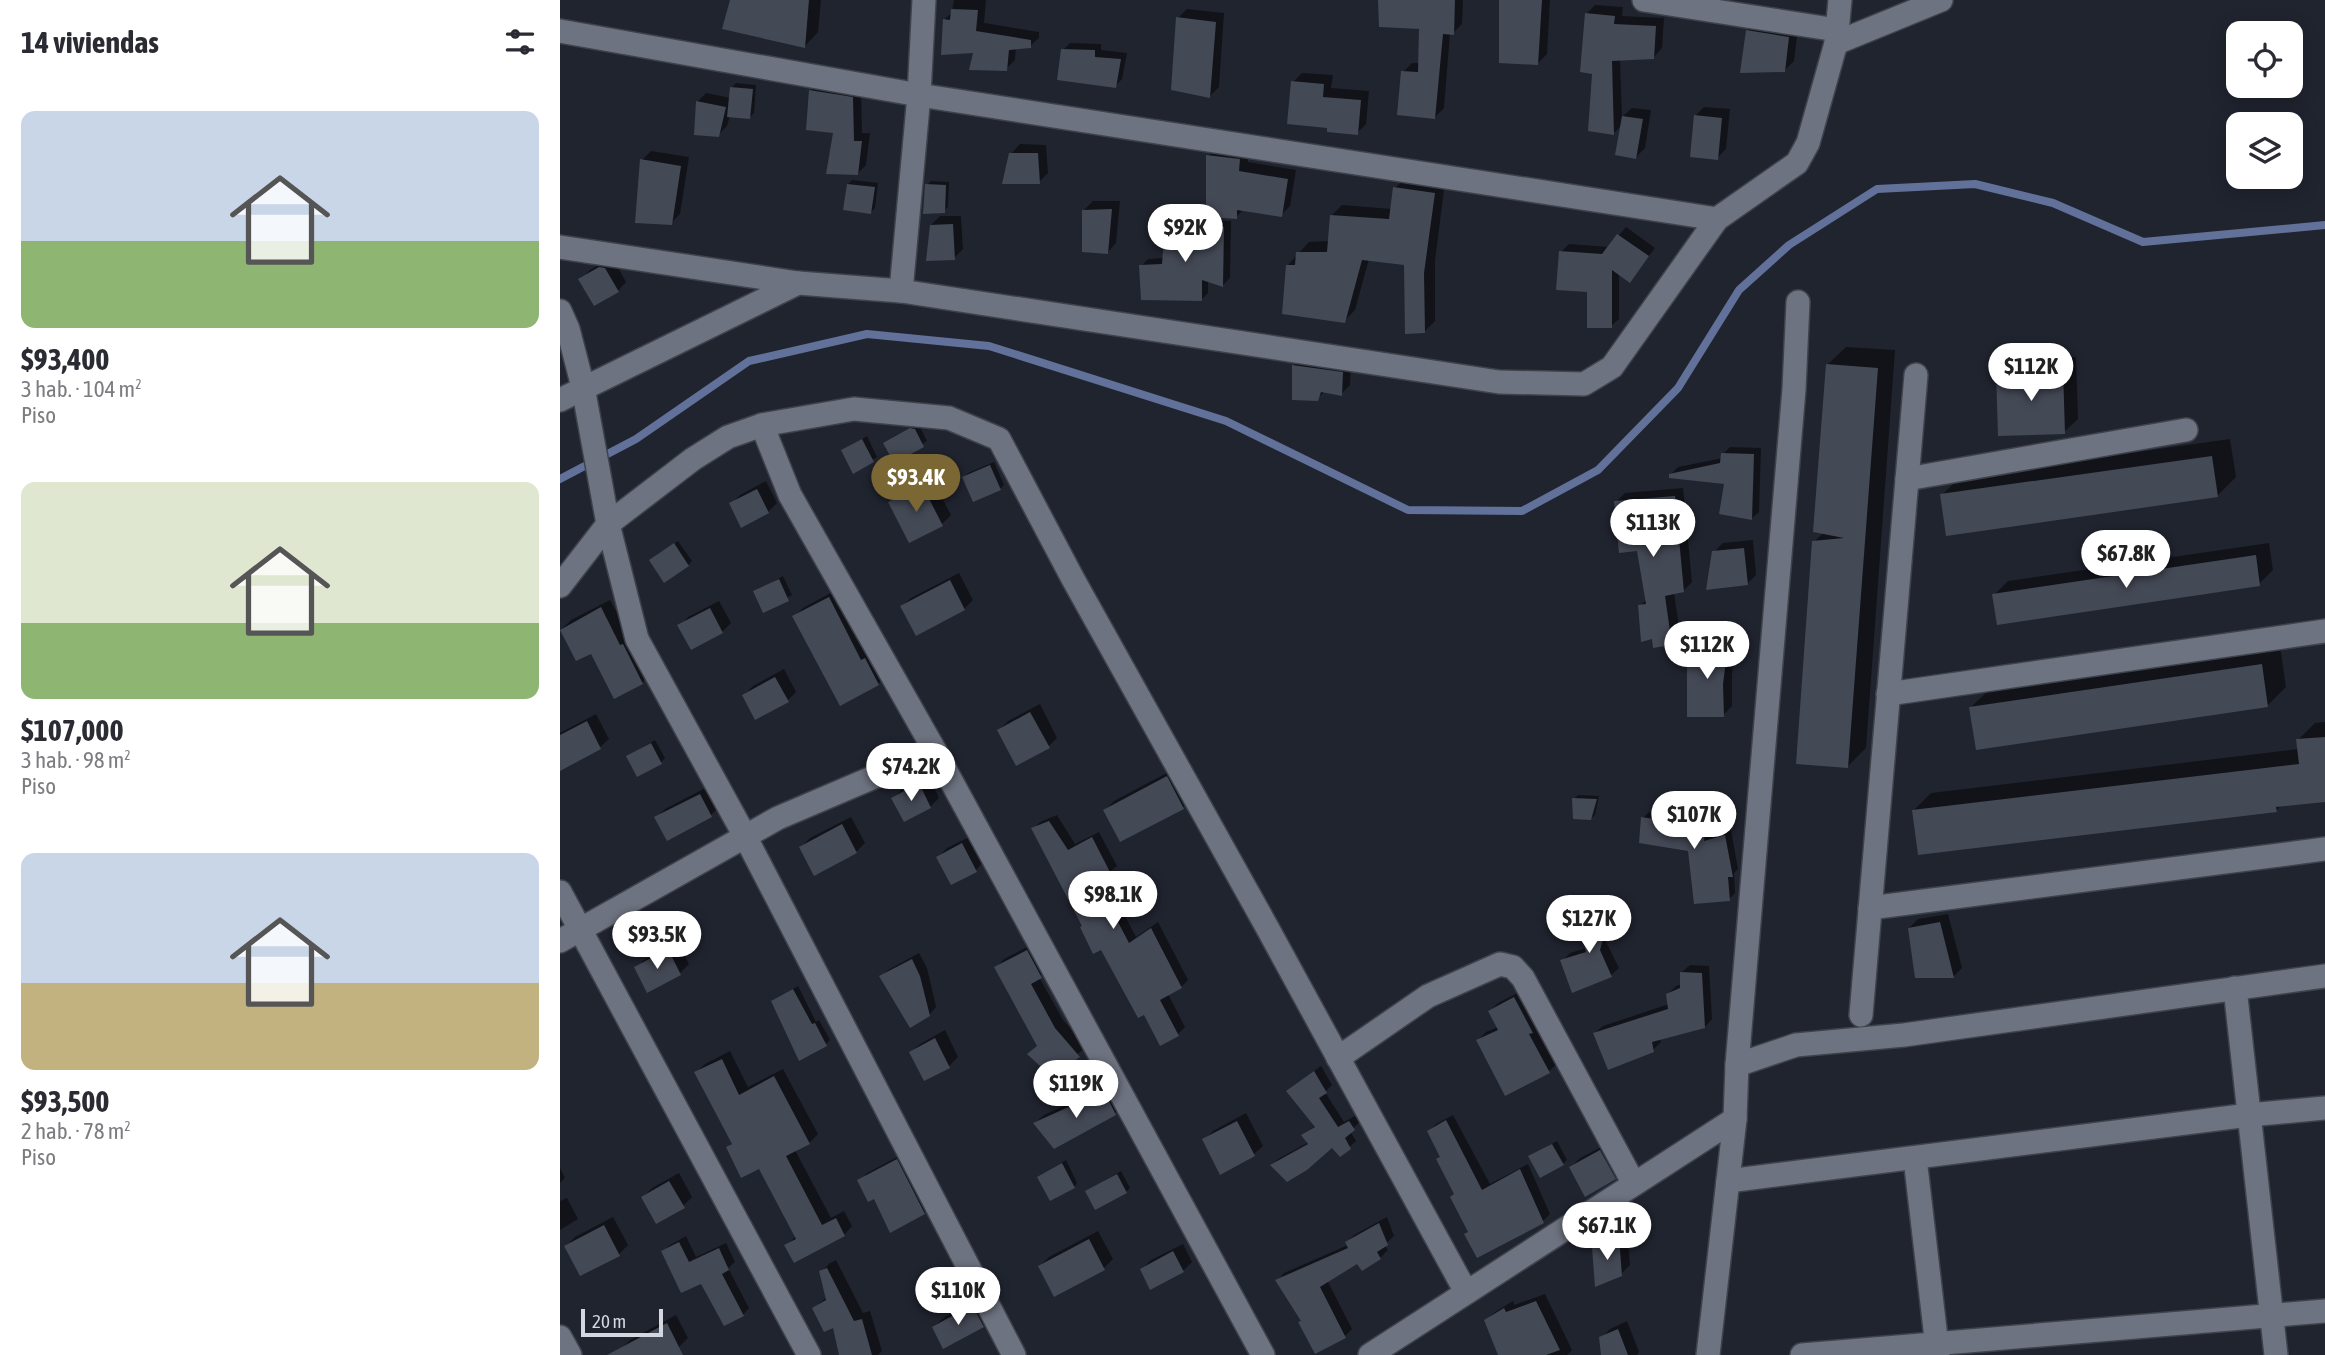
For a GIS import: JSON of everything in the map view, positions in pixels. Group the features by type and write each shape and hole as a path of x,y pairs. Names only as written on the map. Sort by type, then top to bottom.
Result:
{"street":[{"path":"901,291 919,94 924,0"},
{"path":"1644,0 1836,37 1941,0"},
{"path":"560,247 798,283 901,291 1499,382 1584,384 1612,367 1717,219 1797,163 1808,143 1836,37 1840,0"},
{"path":"560,31 919,94 1717,219"},
{"path":"560,400 798,283"},
{"path":"1708,1355 1735,1119 1737,1065 1794,389 1798,302"},
{"path":"560,310 568,329 583,387 608,524 637,639 746,838 1014,1355"},
{"path":"1861,1015 1916,375"},
{"path":"560,586 608,524 693,459 728,437 762,425 854,409 949,418 999,439 1073,579 1466,1292"},
{"path":"762,425 790,495 935,751 1263,1355"},
{"path":"1907,479 2186,430"},
{"path":"1888,694 2325,631"},
{"path":"560,941 778,818 935,751"},
{"path":"1870,908 2325,849"},
{"path":"560,892 809,1355"},
{"path":"1338,1058 1428,996 1500,964 1513,967 1523,978 1634,1184"},
{"path":"1737,1065 1796,1045 1903,1035 2325,976"},
{"path":"2235,988 2276,1355"},
{"path":"1728,1181 2249,1115 2325,1108"},
{"path":"1370,1355 1735,1119"},
{"path":"1915,1158 1938,1349"},
{"path":"1802,1355 1938,1349 2325,1311"},
{"path":"560,1337 570,1355"}],"building":[{"path":"730,0 809,0 805,48 722,29"},
{"path":"1378,0 1455,0 1454,35 1443,34 1435,119 1397,115 1401,71 1418,72 1419,29 1379,27"},
{"path":"1499,0 1542,0 1538,65 1499,63"},
{"path":"951,9 978,10 976,31 1031,40 1031,48 1009,50 1007,71 969,70 973,53 941,55 943,19 950,20"},
{"path":"1585,13 1615,16 1614,24 1656,26 1654,59 1612,61 1614,135 1588,131 1592,74 1580,72"},
{"path":"1176,17 1216,22 1210,98 1171,90"},
{"path":"1746,30 1789,37 1785,72 1740,73"},
{"path":"1061,49 1095,50 1095,57 1121,59 1116,88 1057,80"},
{"path":"1291,81 1324,84 1323,97 1361,100 1358,135 1327,132 1327,128 1287,124"},
{"path":"730,87 753,89 750,119 727,117"},
{"path":"809,90 853,97 854,141 862,141 858,175 826,174 833,133 806,130"},
{"path":"696,101 726,107 719,137 694,135"},
{"path":"1694,115 1722,118 1718,160 1690,157"},
{"path":"1622,116 1643,119 1636,159 1615,155"},
{"path":"1009,153 1038,153 1040,184 1002,184"},
{"path":"1206,155 1240,159 1239,171 1288,179 1282,217 1237,210 1237,219 1206,217"},
{"path":"640,159 681,166 672,225 635,223"},
{"path":"847,184 875,187 871,214 843,210"},
{"path":"925,184 946,185 945,213 923,214"},
{"path":"1393,187 1435,193 1424,273 1425,333 1405,334 1404,265 1362,260 1345,323 1282,314 1286,265 1295,265 1296,252 1327,252 1330,215 1389,219"},
{"path":"1112,209 1108,254 1082,252 1082,210"},
{"path":"953,224 955,260 926,261 930,225"},
{"path":"1165,225 1224,227 1223,287 1202,280 1202,301 1141,300 1139,265 1162,264"},
{"path":"1617,234 1649,256 1630,283 1612,270 1612,328 1587,328 1587,292 1556,290 1559,251 1602,254"},
{"path":"599,267 605,268 619,292 594,306 578,279"},
{"path":"1826,364 1878,368 1848,768 1796,764 1812,541 1844,538 1813,532"},
{"path":"1292,365 1343,372 1342,396 1321,392 1318,401 1292,400"},
{"path":"2063,369 2065,434 1998,436 1996,372"},
{"path":"910,428 915,429 924,447 894,463 883,443"},
{"path":"862,439 874,462 853,474 841,450"},
{"path":"1721,453 1754,454 1752,520 1719,514 1724,484 1669,478 1669,474 1720,463"},
{"path":"2212,456 2218,497 1946,536 1940,494"},
{"path":"990,465 1001,490 973,502 962,477"},
{"path":"922,485 943,526 909,543 888,502"},
{"path":"757,489 769,513 741,528 729,503"},
{"path":"1675,496 1684,592 1665,596 1672,645 1653,648 1652,639 1641,642 1638,605 1646,604 1637,551 1619,553 1614,501"},
{"path":"674,543 689,566 664,583 649,560"},
{"path":"1744,548 1748,585 1706,590 1712,551"},
{"path":"2256,555 2260,586 1997,625 1992,594"},
{"path":"779,579 789,601 763,613 753,591"},
{"path":"950,580 965,610 916,636 900,606"},
{"path":"829,597 861,660 865,658 879,685 840,706 792,616"},
{"path":"601,607 643,684 614,699 591,654 576,661 560,630"},
{"path":"710,608 723,633 691,650 677,625"},
{"path":"1697,642 1728,645 1723,684 1724,717 1687,717 1687,660 1694,661"},
{"path":"2262,664 2268,707 1976,750 1969,707"},
{"path":"775,677 789,702 755,720 742,695"},
{"path":"1030,712 1050,748 1016,766 997,730"},
{"path":"587,721 601,749 560,771 560,735"},
{"path":"2325,737 2325,802 2276,807 2277,812 1918,855 1912,810 2299,764 2296,739"},
{"path":"651,743 662,764 637,777 626,756"},
{"path":"1167,776 1184,809 1120,842 1103,810"},
{"path":"919,783 931,808 904,822 891,798"},
{"path":"700,794 712,817 667,841 654,817"},
{"path":"1572,798 1597,799 1591,820 1573,819"},
{"path":"1708,802 1704,841 1725,835 1733,877 1728,877 1730,901 1694,904 1688,851 1639,843 1641,817 1654,819"},
{"path":"1049,821 1068,850 1092,837 1111,874 1097,882 1129,943 1151,928 1182,988 1160,1000 1179,1036 1160,1046 1144,1015 1138,1018 1101,950 1093,954 1080,927 1082,926 1031,828"},
{"path":"842,824 857,853 814,876 799,847"},
{"path":"962,843 977,872 951,885 936,857"},
{"path":"1611,909 1600,950 1612,977 1572,993 1560,960 1586,952 1578,920"},
{"path":"1940,922 1954,978 1915,978 1908,928"},
{"path":"668,949 681,975 647,993 634,967"},
{"path":"1027,950 1042,978 1031,984 1055,1028 1080,1057 1051,1076 1027,1054 1037,1046 994,967"},
{"path":"912,959 920,976 930,1016 910,1028 879,976"},
{"path":"1680,972 1702,973 1705,1028 1652,1042 1654,1052 1608,1070 1593,1033 1668,1009 1666,994 1680,988"},
{"path":"793,989 827,1046 799,1061 771,1001"},
{"path":"1514,997 1533,1033 1529,1034 1550,1073 1505,1096 1476,1040 1498,1030 1488,1011"},
{"path":"935,1038 950,1068 924,1081 909,1052"},
{"path":"722,1059 739,1095 774,1076 810,1144 786,1156 822,1225 836,1218 845,1236 794,1263 784,1245 796,1239 759,1169 741,1178 726,1147 732,1144 694,1072"},
{"path":"1314,1071 1327,1093 1319,1098 1338,1127 1349,1121 1355,1130 1345,1138 1351,1149 1340,1157 1332,1148 1307,1170 1287,1182 1270,1165 1308,1144 1301,1135 1315,1127 1286,1091"},
{"path":"1104,1091 1116,1115 1054,1149 1033,1123"},
{"path":"1446,1120 1482,1190 1520,1169 1544,1223 1477,1258 1464,1234 1468,1232 1450,1197 1454,1194 1436,1159 1440,1157 1427,1131"},
{"path":"1237,1121 1255,1156 1220,1175 1202,1139"},
{"path":"1552,1144 1564,1165 1540,1178 1528,1156"},
{"path":"1600,1150 1616,1179 1585,1197 1569,1167"},
{"path":"897,1159 925,1214 890,1233 874,1199 868,1202 857,1180"},
{"path":"1062,1163 1075,1188 1050,1201 1037,1177"},
{"path":"1117,1174 1127,1193 1095,1210 1085,1191"},
{"path":"669,1181 685,1208 656,1224 641,1197"},
{"path":"1379,1223 1388,1245 1377,1252 1381,1259 1362,1271 1357,1264 1320,1287 1346,1338 1315,1354 1298,1322 1301,1321 1275,1280 1348,1248 1345,1242"},
{"path":"604,1225 620,1256 580,1276 564,1246"},
{"path":"1619,1237 1622,1276 1595,1287 1592,1247"},
{"path":"1089,1239 1105,1270 1054,1297 1038,1266"},
{"path":"679,1242 689,1262 719,1248 729,1270 722,1274 744,1316 724,1326 701,1284 681,1293 661,1251"},
{"path":"1173,1251 1184,1272 1150,1290 1140,1269"},
{"path":"827,1268 854,1321 862,1319 872,1355 839,1355 833,1328 824,1332 812,1308 826,1300 819,1271"},
{"path":"1536,1301 1560,1350 1546,1355 1498,1355 1484,1320 1504,1308 1506,1312"},
{"path":"972,1305 984,1327 943,1349 932,1327"},
{"path":"667,1323 683,1355 607,1355"},
{"path":"1618,1329 1628,1355 1601,1355 1599,1337"}],"waterway":[{"path":"560,479 636,439 749,361 867,334 989,346 1226,421 1408,510 1522,511 1598,470 1678,388 1739,290 1789,245 1877,189 1975,184 2053,203 2143,242 2325,225"}]}
